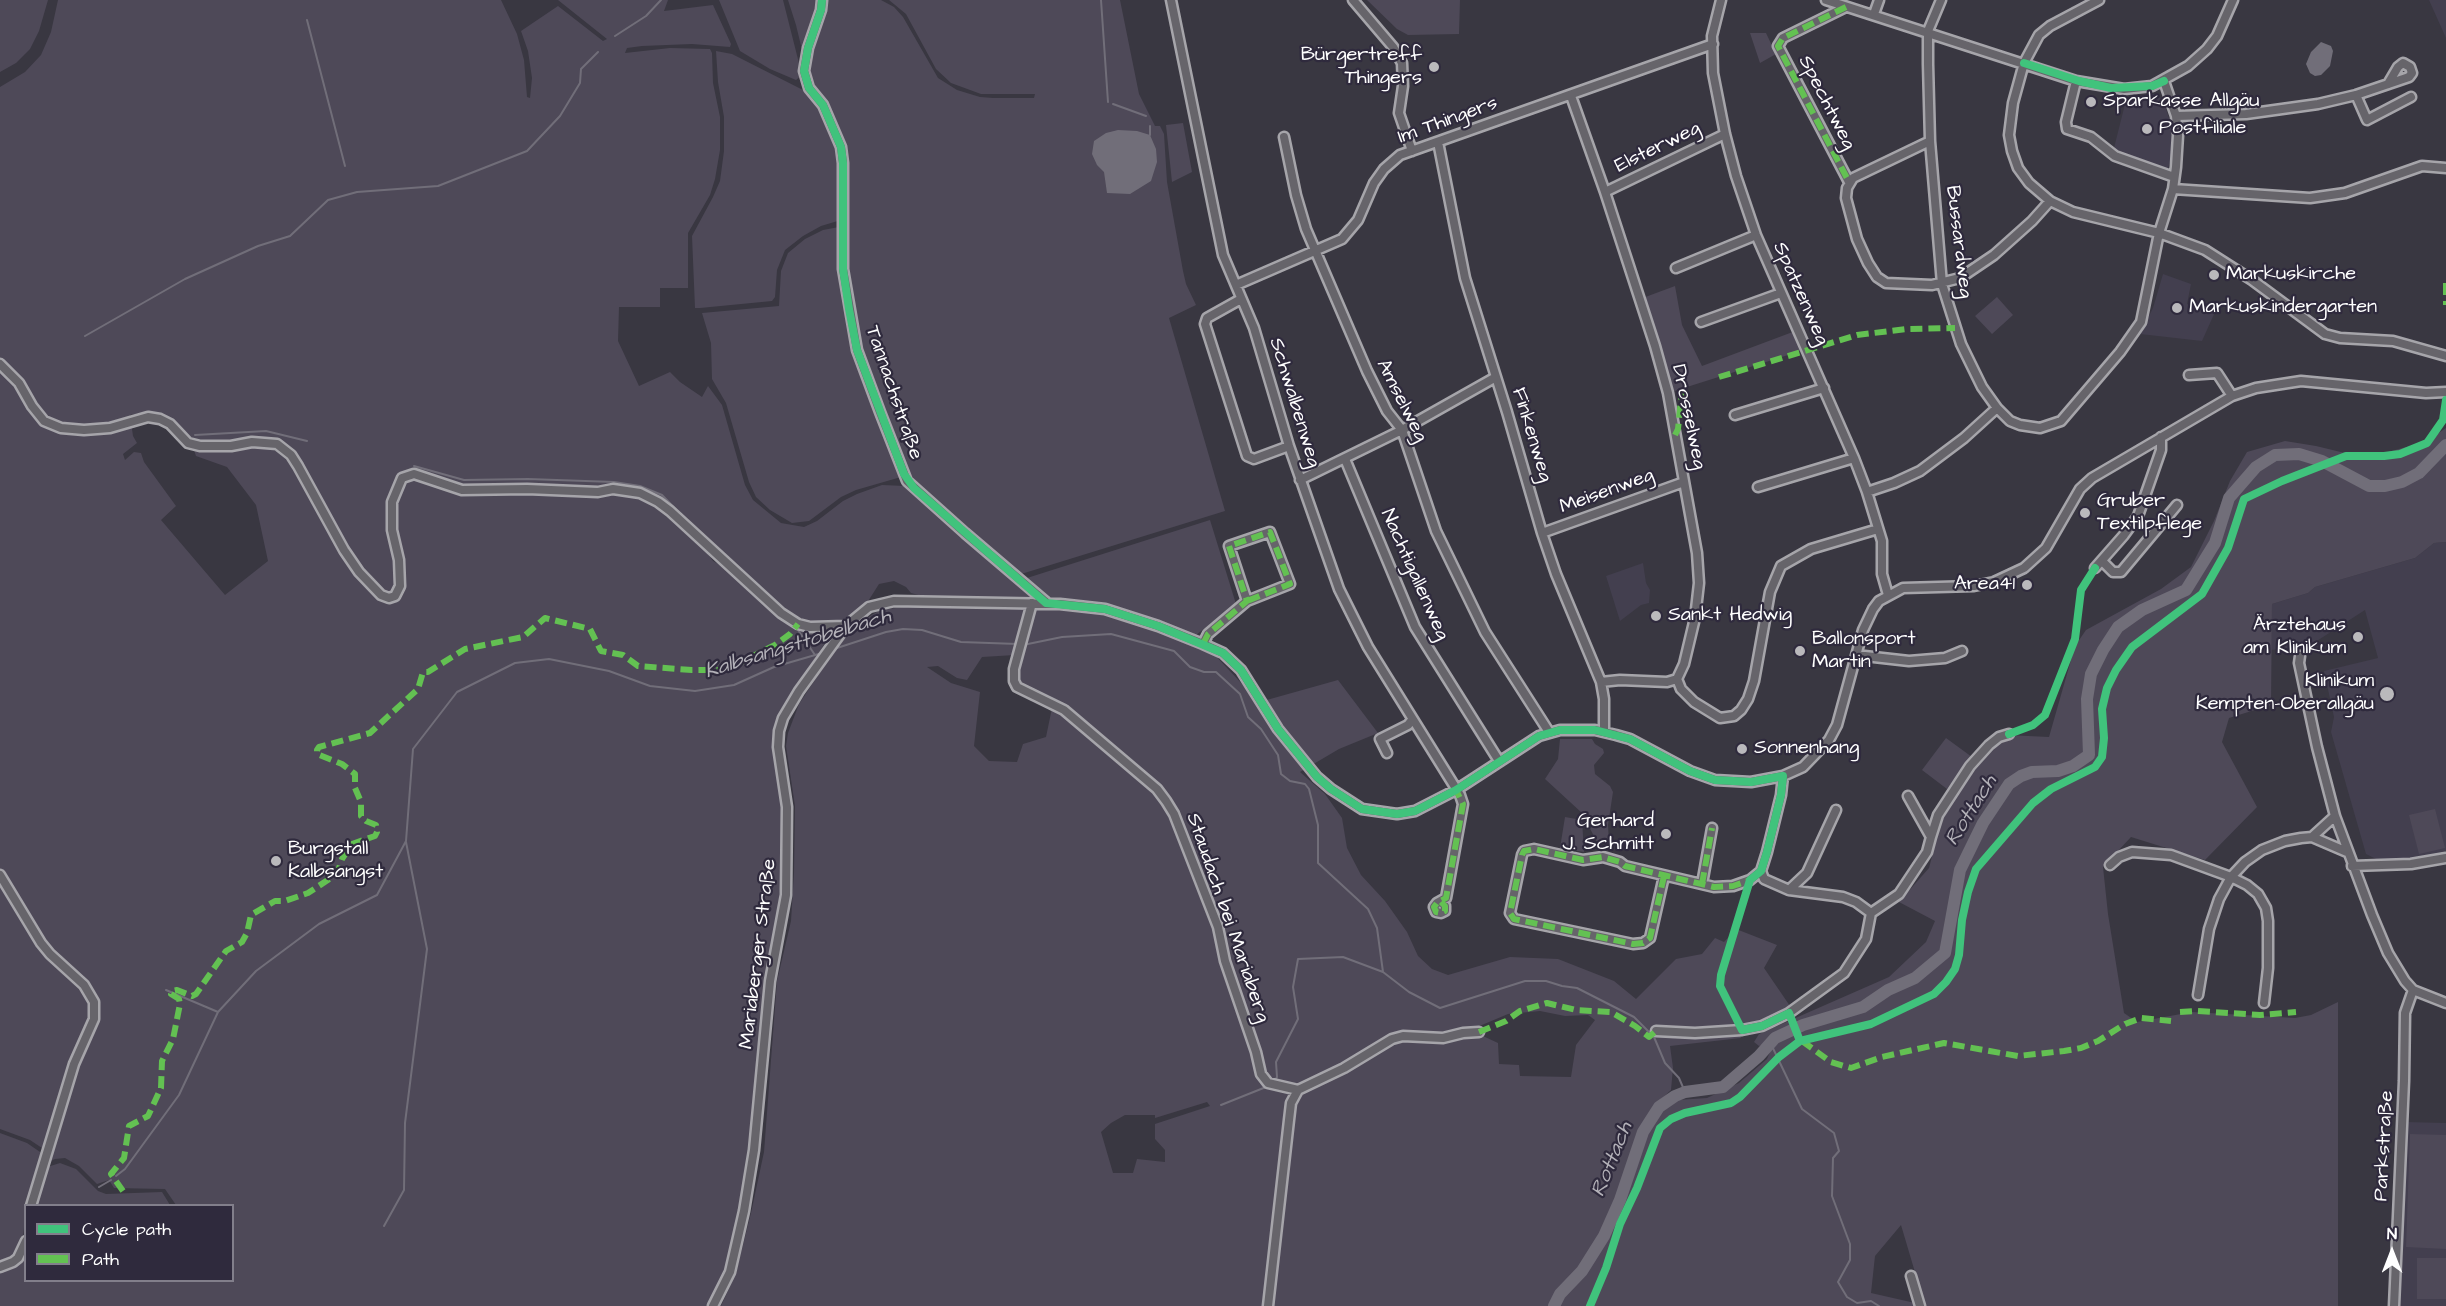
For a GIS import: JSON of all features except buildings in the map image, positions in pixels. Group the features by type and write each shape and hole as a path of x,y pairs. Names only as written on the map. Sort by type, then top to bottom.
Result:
{"street":[{"name":"Tannachstraße","path":"822,0 821,10 806,55 804,71 809,88 823,105 841,147 843,269 857,350 876,402 908,481 1046,603"},
{"name":"Schwalbenweg","path":"1171,0 1223,255 1254,328 1300,480 1339,589 1368,647 1456,790"},
{"path":"1353,0 1393,47 1402,63 1403,86 1399,112 1412,151"},
{"name":"Spatzenweg","path":"1721,0 1714,28 1713,73 1736,176 1756,235 1867,492 1882,541 1882,574 1888,595"},
{"path":"1826,0 1928,31 2076,81 2124,89 2152,86 2178,73 2207,49 2225,23 2234,0"},
{"path":"1874,14 1879,0"},
{"path":"1928,31 1941,0"},
{"path":"2099,0 2049,26 2039,35 2024,63 2010,119 2012,151 2018,168 2029,183 2050,201 2073,212 2158,233 2205,250 2252,280 2325,334 2340,338 2393,341 2446,356"},
{"name":"Spechtweg","path":"1846,7 1783,38 1778,46 1849,182"},
{"name":"Bussardweg","path":"1928,31 1930,141 1942,284 1961,344 1982,387 2010,421 2032,428 2051,426 2061,421 2141,322 2158,233 2173,189 2178,135 2176,116 2164,81"},
{"name":"Im Thingers","path":"1236,285 1342,239 1351,231 1384,169 1400,155 1713,44"},
{"path":"2076,81 2067,118 2067,129 2091,137 2115,156 2174,177"},
{"path":"2176,116 2246,114 2291,109 2356,95 2388,84"},
{"path":"2356,95 2367,120 2411,97"},
{"name":"Drosselweg","path":"1571,96 1605,192 1668,393 1697,553 1699,583 1695,618 1684,664 1677,679"},
{"name":"Elsterweg","path":"1605,192 1725,134"},
{"name":"Amselweg","path":"1284,137 1296,195 1306,228 1367,371 1387,411 1402,430 1436,531 1485,632 1550,732"},
{"path":"1930,141 1849,182 1846,198 1857,240 1877,277 1886,283 1895,285 1942,284 1960,278 1994,255 2032,221 2050,201"},
{"name":"Finkenweg","path":"1438,142 1462,268 1542,533 1556,574 1601,682 1604,732"},
{"path":"2173,189 2310,198 2345,193 2422,166 2446,168"},
{"path":"1676,268 1756,235"},
{"path":"1701,322 1781,293"},
{"path":"1241,299 1207,318 1206,324 1247,456 1254,459 1289,446"},
{"path":"0,364 19,383 44,421 61,428 84,430 110,428 148,417 170,424 188,443 200,446 231,446 258,442 277,444 291,455 298,466 344,550 381,595 389,598 395,596 400,586 399,560 392,530 392,502 402,478 414,474 462,490 550,489 598,492 613,489 640,493 670,511 781,613 798,624 810,627 846,626"},
{"path":"2189,375 2217,373 2232,396"},
{"path":"1300,480 1402,430 1496,377"},
{"path":"1888,595 1903,588 1974,586 1995,582 2024,568 2046,548 2080,489 2099,473 2232,396 2256,387 2301,381 2426,393 2446,392"},
{"path":"1735,415 1824,388"},
{"path":"1867,492 1920,471 1964,438 1997,408"},
{"path":"2095,568 2138,516 2161,450 2161,437"},
{"path":"1758,487 1854,458"},
{"name":"Nachtigallenweg","path":"1345,459 1415,627 1499,761"},
{"name":"Meisenweg","path":"1542,533 1684,482"},
{"path":"2102,561 2113,572 2121,572 2177,505"},
{"path":"1601,682 1620,680 1667,682 1677,679 1681,689 1694,702 1720,718 1734,716 1748,699 1754,681 1770,592 1781,566 1811,549 1878,529"},
{"path":"1203,644 1208,634 1247,602 1290,584 1270,532 1229,546 1247,602"},
{"name":"Mariaberger Straße","path":"713,1306 730,1272 744,1211 754,1150 770,981 786,895 787,807 778,747 779,731 787,710 836,639 846,626 869,607 894,601 1046,603 1105,609 1158,626 1223,653 1241,670 1278,729 1317,777 1350,803 1362,809 1397,814 1415,811 1456,790 1499,761 1550,732 1575,729 1604,732 1630,739 1690,771 1715,780 1751,782 1783,776 1809,762 1829,740 1837,725 1856,655 1872,609 1888,595"},
{"name":"Staudach bei Mariaberg","path":"1032,603 1014,669 1014,681 1017,687 1064,710 1157,789 1174,813 1218,927 1225,961 1257,1052 1261,1074 1268,1083 1294,1088"},
{"path":"1856,655 1909,661 1945,658 1962,651"},
{"path":"2300,656 2317,747 2335,816 2352,866 2388,953 2413,990 2446,1003"},
{"path":"1387,753 1380,739 1408,725 1412,720"},
{"path":"1656,1031 1695,1033 1742,1030 1775,1021 1844,973 1866,939 1871,913 1899,894 1921,862 1938,815 1970,766 1994,741 2009,734"},
{"path":"1783,776 1781,795 1761,871 1764,879 1789,890 1843,897 1856,902 1871,913"},
{"path":"1441,902 1446,898 1463,804 1456,790"},
{"path":"1908,796 1931,837"},
{"path":"1789,890 1808,873 1836,810"},
{"path":"2312,837 2335,816"},
{"path":"1702,884 1712,828"},
{"path":"2198,996 2209,928 2219,898 2231,876 2262,850 2285,841 2312,837 2347,852"},
{"path":"1664,876 1650,938 1643,943 1633,944 1512,918 1510,913 1522,855 1524,851 1534,849 1583,860 1602,857 1620,862 1625,866 1702,884 1733,886 1750,880 1761,871"},
{"path":"2110,865 2119,857 2132,852 2158,852 2231,876 2258,894 2266,908 2269,951 2264,1003"},
{"path":"2352,866 2411,864 2446,858"},
{"path":"0,874 41,943 84,985 94,1002 94,1019 74,1064 32,1204"},
{"name":"Parkstraße","path":"2394,1306 2405,1013 2413,990"},
{"path":"1268,1306 1294,1088 1344,1068 1392,1039 1417,1035 1443,1038 1479,1032"},
{"path":"0,1267 14,1262 24,1245"},
{"path":"1911,1276 1920,1306"}],"shaded area":[{"path":"0,0 48,0 39,31 30,49 16,63 0,72"},
{"path":"58,0 501,0 517,34 524,60 527,97 530,98 532,78 528,51 521,31 558,6 603,41 607,39 558,0 668,0 664,11 713,5 731,44 730,47 692,44 642,46 627,48 625,53 670,48 710,49 713,83 720,117 720,150 715,179 710,195 688,233 688,288 660,288 660,307 619,307 618,341 639,386 670,372 702,397 708,386 722,405 745,485 753,500 781,523 804,527 857,494 882,485 905,486 1031,596 1030,598 926,597 911,593 906,587 894,581 879,584 865,606 850,617 828,624 810,625 799,622 782,611 695,528 701,544 713,561 733,572 775,613 802,630 832,632 779,715 774,747 782,807 782,872 777,919 765,980 757,1085 740,1210 727,1270 710,1306 0,1306 0,1269 15,1264 24,1250 24,1282 234,1282 234,1204 175,1204 165,1189 114,1188 109,1180 97,1184 79,1166 65,1158 46,1163 75,1065 95,1019 95,1001 92,991 86,984 43,941 0,871 0,366 16,382 17,376 0,359 0,87 25,72 41,55 51,32","holes":["140,413 162,416 192,438 197,448 193,447 196,456 227,467 256,505 268,561 225,595 161,520 176,506 144,462 141,453 134,452 125,460 123,454 137,443 133,436 130,415","294,456 346,549 371,582 389,596 394,595 397,586 397,560 390,530 389,513 393,491 403,473 422,470 426,481 414,476 403,480 394,502 393,529 403,587 397,597 387,600 369,591 368,585 342,552 291,459"]},
{"path":"719,0 783,0 802,75 796,80 770,69 740,51"},
{"path":"788,0 820,0 803,54 796,25"},
{"path":"825,0 881,0 894,7 903,17 938,78 957,90 980,97 1034,98 1035,94 981,94 951,83 936,69 906,14 889,0 1120,0 1139,94 1155,126 1160,126 1164,134 1167,182 1183,271 1186,284 1196,305 1169,318 1225,511 1018,575 916,485 887,425 860,350 845,269 848,209 846,163 811,86 807,62"},
{"path":"1367,0 1460,0 1459,34 1408,35 1397,29"},
{"path":"2429,0 2446,0 2446,38"},
{"path":"1750,33 1766,33 1776,54 1760,63"},
{"path":"2321,42 2331,46 2333,51 2330,66 2321,75 2315,76 2310,73 2306,64 2311,52"},
{"path":"716,51 732,54 803,90 820,107 839,148 841,220 821,226 785,250 777,270 775,297 772,301 695,308 692,236 720,181 724,151 724,117"},
{"path":"2154,94 2163,100 2171,124 2172,155 2168,169 2113,152 2126,100"},
{"path":"1183,123 1192,172 1172,182 1166,125"},
{"path":"1118,130 1137,131 1150,135 1156,149 1157,162 1151,181 1130,194 1107,193 1104,172 1097,165 1092,154 1094,141 1106,133"},
{"path":"839,227 840,269 855,351 901,477 856,490 841,497 809,521 792,523 770,510 756,497 749,482 726,403 712,379 711,343 702,313 779,306 781,271 788,253 805,239 823,230"},
{"name":"Markuskindergarten","path":"2163,274 2191,284 2187,304 2215,312 2202,341 2140,334 2153,308"},
{"path":"1675,286 1682,325 1702,366 1798,330 1807,349 1668,393 1640,299"},
{"path":"1997,297 2013,315 1992,334 1975,316"},
{"path":"2446,428 2446,542 2434,543 2415,558 2315,587 2308,593 2272,604 2271,705 2229,718 2222,742 2257,807 2205,860 2131,837 2103,867 2124,1013 2137,1022 2192,1012 2295,1018 2311,1015 2338,1002 2338,1306 1925,1306 1901,1225 1875,1256 1871,1293 1915,1303 1916,1306 1271,1306 1293,1114 1265,1306 721,1306 736,1273 764,1152 777,981 791,921 794,873 795,806 786,746 788,733 799,704 838,645 860,622 880,610 911,606 1022,608 1024,610 1015,655 982,657 967,680 957,678 938,666 927,667 951,683 980,692 974,746 989,761 1017,762 1023,744 1046,737 1052,708 1063,712 1155,792 1171,814 1216,933 1262,1068 1177,812 1066,708 1048,696 1021,685 1017,669 1033,605 1049,596 1027,578 1210,520 1236,604 1196,635 1244,686 1256,703 1338,680 1378,733 1339,749 1300,772 1325,794 1342,818 1347,848 1361,875 1385,901 1407,932 1418,956 1432,969 1448,975 1510,957 1558,959 1614,981 1636,999 1676,959 1702,954 1715,938 1724,942 1736,929 1777,945 1764,968 1790,1006 1755,1025 1734,1028 1657,1029 1663,1036 1739,1033 1741,1038 1670,1046 1673,1068 1671,1090 1656,1104 1665,1106 1677,1100 1707,1098 1739,1083 1767,1059 1774,1043 1759,1046 1754,1042 1759,1034 1889,977 1926,942 1935,921 1899,902 1929,868 1941,822 1968,777 2007,735 2049,737 2075,646 2086,630 2161,589 2191,567 2214,521 2230,481 2247,452 2285,441 2349,454 2384,453 2425,442","holes":["1540,1011 1565,1016 1588,1015 1595,1020 1576,1045 1571,1077 1520,1076 1519,1065 1499,1064 1498,1043 1470,1030 1508,1014","1403,1035 1306,1088 1298,1096 1294,1106 1297,1088","1207,1102 1210,1106 1155,1124 1155,1139 1165,1150 1165,1162 1137,1159 1133,1173 1113,1173 1101,1132 1111,1123 1125,1115 1155,1115 1155,1118"]},
{"name":"Klinikum Kempten-Oberallgäu","path":"2446,542 2446,851 2416,858 2382,862 2366,854 2331,732 2334,717 2324,671 2378,658 2365,610 2309,646 2271,650 2272,604 2308,593 2315,587 2415,558 2434,543"},
{"name":"Sankt Hedwig","path":"1643,563 1646,583 1650,590 1649,603 1641,605 1620,621 1606,576"},
{"path":"1946,738 1972,757 1947,789 1922,770"},
{"path":"1560,739 1592,739 1603,749 1604,753 1594,765 1595,774 1610,786 1613,792 1608,825 1609,843 1597,842 1582,813 1545,779 1558,759"},
{"path":"2435,809 2445,848 2419,854 2409,815"},
{"path":"1565,817 1582,820 1584,852 1560,848"},
{"path":"0,879 23,918 83,987 92,1003 92,1018 45,1150 30,1140 0,1129"},
{"path":"2406,1122 2446,1123 2446,1306 2398,1306"},
{"path":"0,1133 27,1143 43,1154 27,1204 24,1204 23,1238 18,1251 11,1259 0,1263"},
{"path":"2410,1134 2446,1135 2446,1249 2406,1247"},
{"path":"60,1163 76,1169 98,1191 106,1194 162,1192 169,1204 34,1204 44,1168"},
{"path":"2417,1258 2446,1258 2446,1299 2417,1299"}],"waterway":[{"path":"615,36 646,16 661,0"},
{"path":"1101,0 1108,102"},
{"path":"307,20 345,166"},
{"path":"85,336 185,279 258,246 290,236 328,200 357,192 438,186 527,151 560,116 580,83 581,69 598,52"},
{"path":"1113,104 1146,116"},
{"path":"1150,126 1150,135"},
{"path":"195,435 266,431 307,441"},
{"name":"Rottach","path":"1554,1306 1560,1294 1582,1271 1604,1236 1620,1200 1643,1132 1659,1107 1685,1092 1723,1087 1759,1056 1775,1038 1803,1025 1863,1007 1888,990 1915,978 1945,953 1960,870 1983,823 2009,784 2021,776 2032,772 2058,771 2073,766 2089,755 2087,699 2091,674 2103,650 2118,627 2142,610 2186,590 2215,543 2229,498 2256,467 2275,455 2299,454 2322,461 2369,486 2385,486 2402,482 2419,473 2446,445"},
{"path":"414,466 464,480 528,479 614,482 640,486 662,495 689,523"},
{"name":"Kalbsangsttobelbach","path":"834,649 886,632 903,629 922,630 961,642 1018,644"},
{"path":"798,630 815,655"},
{"name":"Kalbsangsttobelbach","path":"1023,645 1062,637 1111,634 1174,651 1190,667 1204,672 1216,672 1240,694 1248,717 1261,729 1278,755 1281,774 1290,781 1305,784 1309,789 1318,825 1318,863 1368,909 1377,928 1383,972 1409,992 1440,1008 1525,981 1546,981 1577,988 1634,1017 1654,1037 1665,1063 1679,1078 1685,1092"},
{"name":"Kalbsangsttobelbach","path":"116,1176 125,1169 179,1095 218,1012 256,971 319,924 377,895 406,841 413,749 457,692 515,663 549,659 609,671 650,686 695,691 734,685 774,667 822,653"},
{"path":"384,1226 404,1190 405,1123 427,949 406,842"},
{"path":"1275,1081 1276,1062 1298,1019 1293,987 1298,959 1343,957 1383,972"},
{"path":"166,990 218,1012"},
{"path":"1770,1042 1802,1109 1834,1133 1839,1151 1833,1158 1832,1196 1850,1244 1850,1260 1838,1282 1847,1297 1857,1303 1871,1301 1879,1306"},
{"path":"1221,1105 1271,1085"},
{"name":"Kalbsangsttobelbach","path":"99,1187 111,1180"}],"marked path":[{"path":"1846,7 1783,38 1778,46 1849,182"},
{"path":"2446,283 2446,305"},
{"path":"1719,377 1857,335 1907,329 1955,328"},
{"path":"1675,435 1678,429 1682,389"},
{"path":"1203,644 1208,634 1247,601 1229,546 1270,532 1290,584 1247,601"},
{"path":"123,1191 111,1174 124,1158 129,1126 148,1116 161,1088 162,1061 173,1039 180,1004 179,999 171,994 172,991 177,990 192,996 196,994 226,951 242,942 247,933 251,915 275,901 285,901 308,893 337,874 342,859 352,844 375,836 377,832 376,825 361,816 361,802 355,788 355,774 342,764 317,754 319,747 370,733 418,689 423,672 428,672 465,649 523,637 545,618 590,629 601,651 623,655 638,666 692,670 720,670 735,665 775,645 790,634 798,624"},
{"path":"1441,902 1445,906 1445,911 1436,912 1434,907 1446,898 1463,804 1456,790"},
{"path":"1702,884 1712,828"},
{"path":"1664,876 1650,938 1643,943 1633,944 1514,919 1510,913 1522,855 1524,851 1534,849 1583,860 1603,857 1620,862 1625,866 1714,887 1733,886 1751,880"},
{"path":"1479,1032 1506,1021 1520,1011 1547,1003 1576,1010 1611,1012 1649,1037 1656,1031"},
{"path":"2180,1012 2260,1015 2296,1012"},
{"path":"1802,1041 1831,1062 1851,1068 1882,1057 1944,1043 2018,1056 2064,1051 2081,1048 2098,1041 2125,1024 2141,1018 2171,1021"}],"cycle path":[{"path":"822,0 804,71 809,88 823,105 841,147 843,269 857,350 904,474 914,488 1046,603 1105,609 1158,626 1223,653 1241,670 1278,729 1317,777 1362,809 1397,814 1415,811 1456,790 1539,736 1560,730 1595,730 1630,739 1690,771 1715,780 1751,782 1783,776 1781,795 1767,852 1761,871 1750,880 1721,975 1720,986 1742,1030 1762,1026 1789,1013 1800,1041"},
{"path":"2024,63 2079,81 2111,88 2152,86 2164,81"},
{"path":"1590,1306 1606,1268 1620,1224 1637,1188 1660,1128 1671,1119 1685,1113 1731,1103 1740,1097 1779,1057 1800,1041 1871,1024 1934,994 1946,982 1955,969 1959,955 1962,920 1976,869 2033,803 2051,789 2095,767 2102,757 2104,738 2102,709 2107,688 2116,670 2132,647 2202,594 2228,548 2244,499 2282,481 2346,456 2400,454 2427,443 2443,420 2446,400"},
{"path":"2009,734 2033,725 2045,715 2075,639 2081,590 2095,568"}],"place":[{"name":"Bürgertreff Thingers","path":"1434,67"},
{"name":"Sparkasse Allgäu","path":"2091,102"},
{"name":"Postfiliale","path":"2147,129"},
{"name":"Markuskirche","path":"2214,275"},
{"name":"Markuskindergarten","path":"2177,308"},
{"name":"Gruber Textilpflege","path":"2085,513"},
{"name":"Area41","path":"2027,585"},
{"name":"Sankt Hedwig","path":"1656,616"},
{"name":"Ärztehaus am Klinikum","path":"2358,637"},
{"name":"Ballonsport Martin","path":"1800,651"},
{"name":"Klinikum Kempten-Oberallgäu","path":"2387,694"},
{"name":"Sonnenhang","path":"1742,749"},
{"name":"Gerhard J. Schmitt","path":"1666,834"},
{"name":"Burgstall Kalbsangst","path":"276,861"}]}
